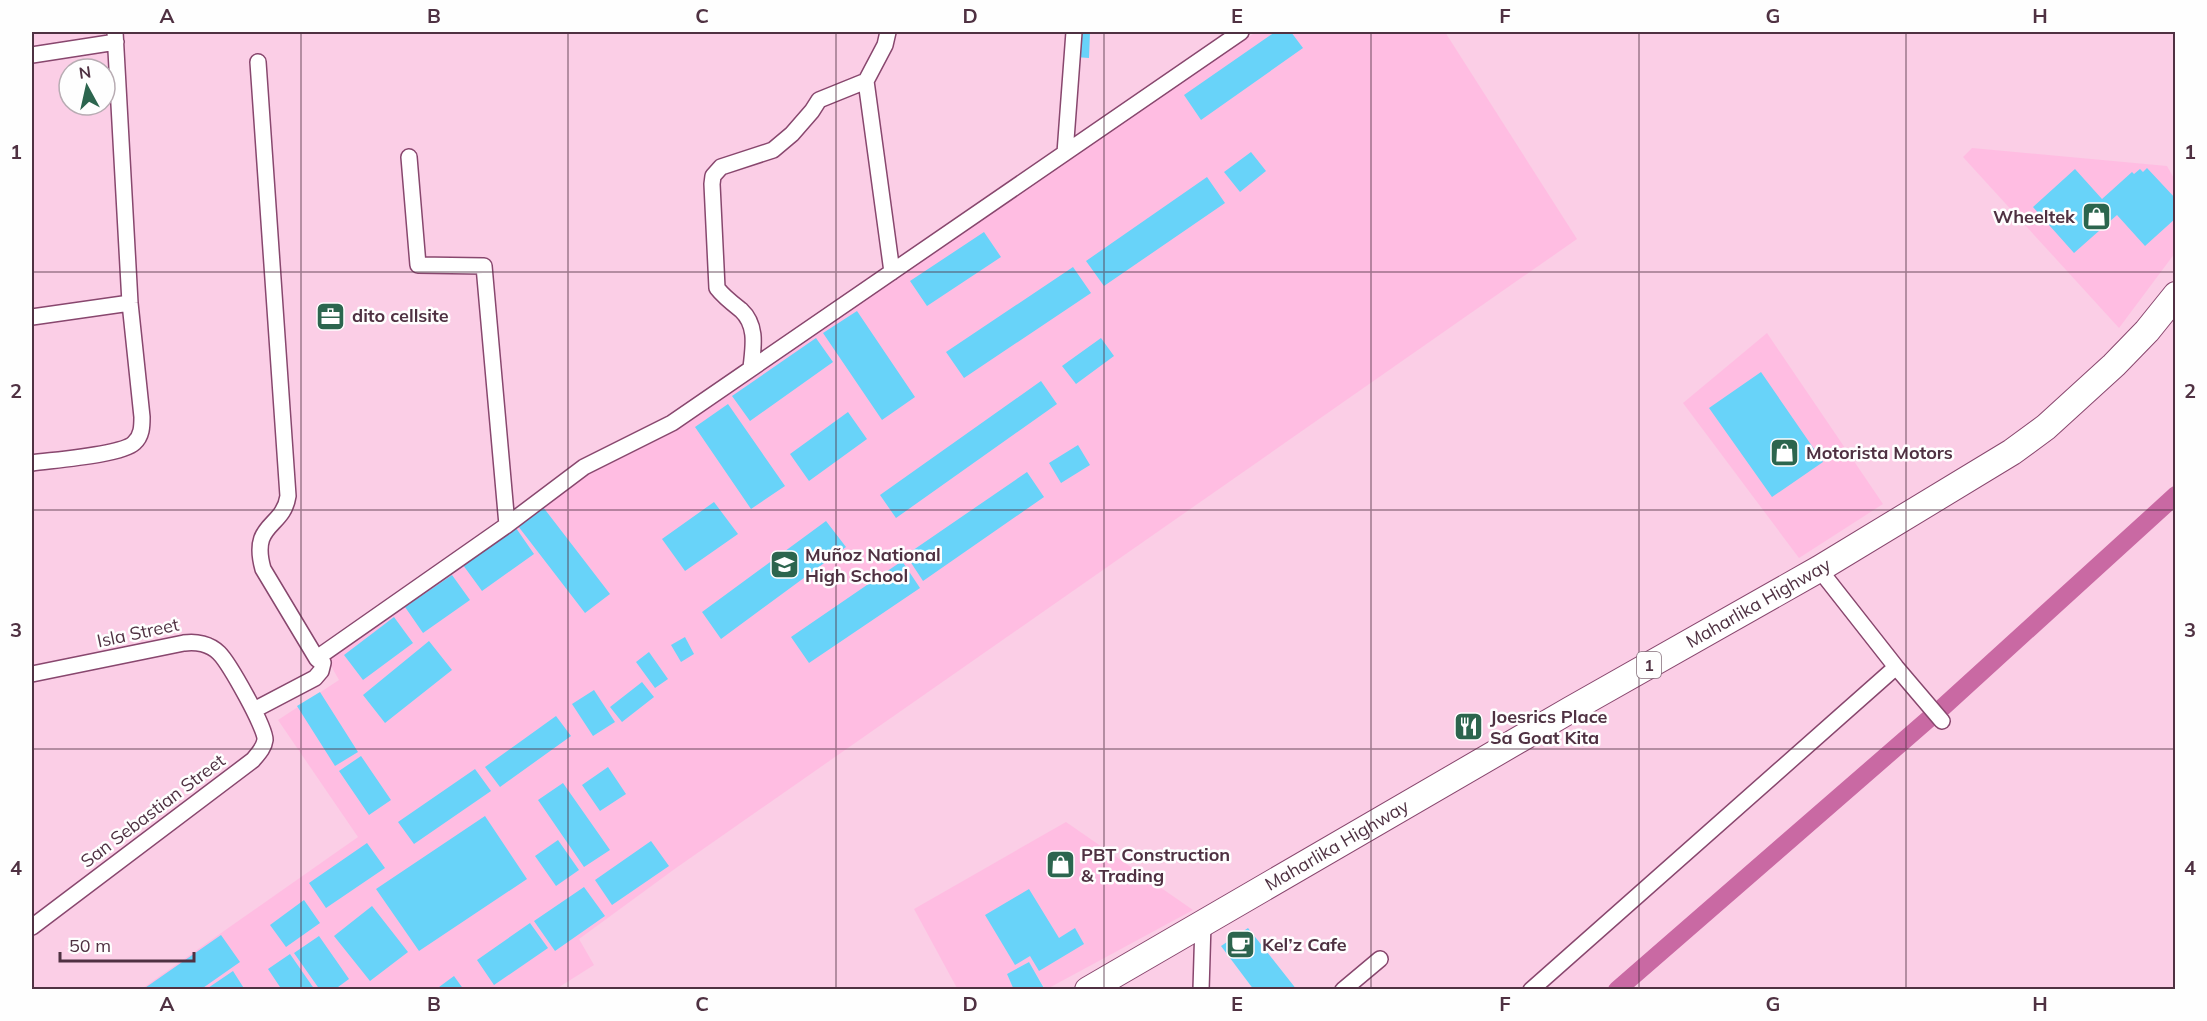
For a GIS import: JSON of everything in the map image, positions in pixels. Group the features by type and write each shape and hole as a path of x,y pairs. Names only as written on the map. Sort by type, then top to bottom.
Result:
{"highway":[{"name":"Maharlika Highway","path":"1088,990 1819,568 2012,452 2046,427 2123,357 2175,295"}],"street":[{"path":"888,32 885,45 866,81 892,272"},
{"path":"1065,153 1074,32"},
{"path":"317,659 507,525 584,467 672,423 1241,32"},
{"path":"32,55 115,37 130,303 142,417 140,436 132,446 120,450 32,463"},
{"path":"254,710 315,678 323,666 263,569 259,548 263,534 284,510 288,496 258,62"},
{"path":"751,368 752,326 743,312 724,297 717,288 713,176 721,167 773,150 792,134 819,100 866,81"},
{"path":"409,157 418,266 484,266 507,525"},
{"path":"32,318 130,303"},
{"path":"1819,568 1896,667 1942,721"},
{"name":"Isla Street","path":"32,674 196,642 219,653 254,710"},
{"path":"1531,990 1896,667"},
{"name":"San Sebastian Street","path":"32,927 253,760 263,748 265,739 264,729 254,710"},
{"path":"1201,990 1203,922"},
{"path":"1343,990 1380,959"}],"shaded area":[{"name":"Muñoz National High School","path":"1256,32 1445,32 1577,239 676,868 579,939 594,965 556,989 140,990 358,837 278,720 339,680 327,659 588,471 671,430"},
{"name":"Wheeltek","path":"1972,148 2167,166 2175,180 2175,253 2119,328 1963,157"},
{"name":"Motorista Motors","path":"1767,333 1883,504 1799,558 1683,403"},
{"name":"PBT Construction & Trading","path":"1066,822 1193,910 1047,989 1029,962 1007,974 1014,989 958,990 914,909"}],"building":[{"path":"1076,32 1090,32 1089,58 1075,57"},
{"path":"1275,32 1291,32 1303,48 1201,120 1184,95"},
{"path":"1251,152 1266,171 1240,192 1224,172"},
{"path":"2147,168 2176,199 2176,218 2145,246 2117,215 2074,253 2033,207 2075,169 2102,199 2132,172 2134,174 2140,169 2143,172"},
{"path":"1207,177 1225,203 1104,286 1086,261"},
{"path":"984,232 1001,257 927,306 910,281"},
{"path":"1073,267 1091,293 964,378 946,352"},
{"path":"857,311 915,397 882,420 823,333"},
{"path":"816,338 833,362 750,421 732,396"},
{"path":"1101,338 1114,356 1076,384 1062,366"},
{"path":"1761,372 1823,462 1772,497 1709,408"},
{"path":"1041,381 1057,404 896,518 880,495"},
{"path":"728,404 785,486 751,509 695,427"},
{"path":"848,412 867,439 809,481 790,454"},
{"path":"1078,445 1090,465 1061,483 1049,463"},
{"path":"1027,472 1044,497 923,581 906,555"},
{"path":"714,502 738,534 685,571 662,539"},
{"path":"543,507 610,594 585,613 518,526"},
{"path":"826,521 846,547 721,639 702,612"},
{"path":"516,528 534,554 482,591 463,565"},
{"path":"902,561 920,588 809,663 791,637"},
{"path":"452,575 470,600 423,633 405,607"},
{"path":"394,617 413,643 363,680 344,655"},
{"path":"685,637 694,654 681,662 671,645"},
{"path":"429,641 452,670 385,723 363,695"},
{"path":"649,652 668,679 655,688 636,662"},
{"path":"642,682 654,697 622,722 610,707"},
{"path":"594,690 615,722 593,736 572,704"},
{"path":"320,692 358,752 335,766 297,706"},
{"path":"556,716 571,736 500,787 485,767"},
{"path":"361,756 391,800 369,815 339,771"},
{"path":"608,767 626,794 600,811 582,785"},
{"path":"475,769 491,791 414,844 398,822"},
{"path":"563,783 610,850 584,867 538,800"},
{"path":"485,816 527,879 419,951 376,889"},
{"path":"558,840 579,870 556,886 535,856"},
{"path":"651,841 669,866 612,905 595,880"},
{"path":"367,843 385,868 326,908 309,883"},
{"path":"584,887 605,916 555,951 534,921"},
{"path":"1029,889 1059,938 1075,928 1084,944 1039,971 1030,956 1015,965 985,915"},
{"path":"304,900 320,923 286,947 270,925"},
{"path":"372,906 408,952 370,981 334,936"},
{"path":"530,923 548,948 494,985 477,960"},
{"path":"1248,928 1297,990 1254,990 1221,946"},
{"path":"221,935 240,962 200,990 142,990"},
{"path":"319,936 349,979 334,990 320,990 294,953"},
{"path":"290,954 315,990 282,990 268,969"},
{"path":"1029,962 1045,990 1014,990 1007,974"},
{"path":"233,971 245,990 205,990"},
{"path":"454,976 464,990 435,990"}],"waterway":[{"path":"1943,707 2176,495"},
{"path":"1617,990 1931,717"}],"place":[{"name":"Wheeltek","path":"2096,217"},
{"name":"dito cellsite","path":"331,316"},
{"name":"Motorista Motors","path":"1785,453"},
{"name":"Muñoz National High School","path":"784,565"},
{"name":"Joesrics Place Sa Goat Kita","path":"1469,727"},
{"name":"PBT Construction & Trading","path":"1060,865"},
{"name":"Kel’z Cafe","path":"1241,945"}]}
